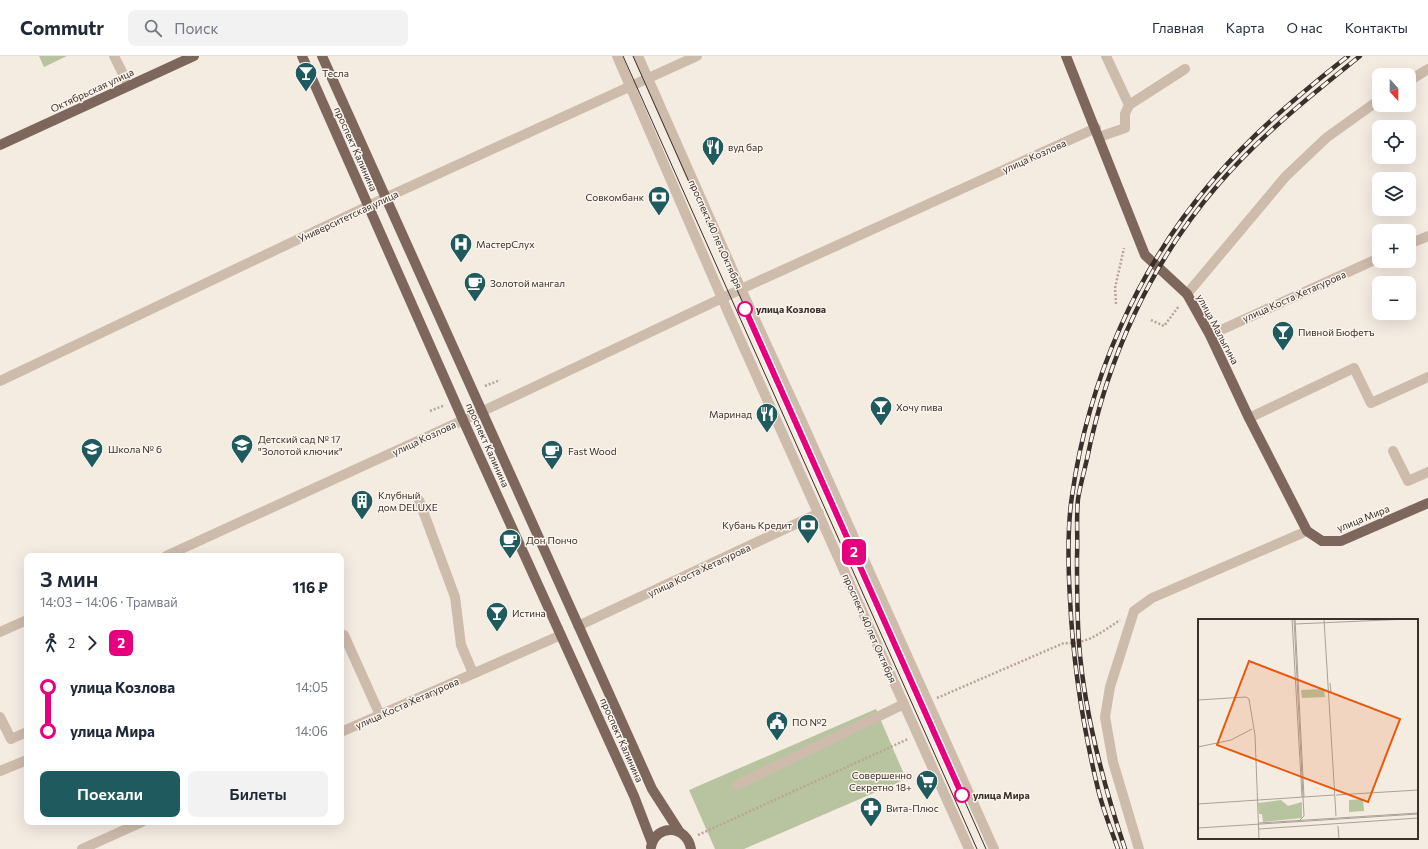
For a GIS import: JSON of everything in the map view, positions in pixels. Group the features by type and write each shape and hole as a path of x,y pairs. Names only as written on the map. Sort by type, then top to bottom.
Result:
{"main road":[{"name":"Октябрьская улица","path":"0,145 194,56"},
{"name":"проспект Калинина","path":"302,56 463,420 634,796 651,846"},
{"name":"проспект Калинина","path":"322,56 652,789 679,831 690,844"},
{"name":"улица Малыгина","path":"1066,56 1145,255 1187,294 1210,335 1249,418 1307,531"},
{"name":"улица Мира","path":"1307,531 1322,541 1341,541 1428,503"},
{"name":"проспект Калинина","path":"651,846 660,833 672,830 679,831"}],"street":[{"path":"114,56 128,86"},
{"name":"проспект 40 лет Октября","path":"617,56 722,299 969,849"},
{"name":"проспект 40 лет Октября","path":"638,56 740,289 929,702 994,849"},
{"name":"Университетская улица","path":"0,381 385,198 698,56"},
{"path":"1106,56 1129,105 1185,69"},
{"path":"1416,77 1428,69"},
{"name":"улица Козлова","path":"173,553 481,412 722,299 740,289 1097,133 1125,128 1125,114 1129,105"},
{"path":"1187,294 1286,176 1326,138 1372,105"},
{"path":"1416,241 1428,236"},
{"name":"улица Коста Хетагурова","path":"1210,335 1372,261"},
{"path":"1249,418 1354,368 1370,403 1428,377"},
{"path":"1393,451 1408,482 1428,472"},
{"path":"418,500 455,597 462,644 473,673"},
{"name":"улица Коста Хетагурова","path":"578,626 819,514"},
{"path":"1139,849 1113,762 1106,717 1110,687 1134,611 1152,598 1307,531"},
{"path":"0,632 24,621"},
{"name":"улица Коста Хетагурова","path":"344,731 561,634"},
{"path":"344,635 380,715"},
{"path":"737,785 904,704"},
{"path":"0,717 11,739 24,733"},
{"path":"0,771 24,761"},
{"path":"82,849 135,825"}],"path":[{"path":"1116,304 1115,288 1124,248"},
{"path":"1151,320 1164,326 1180,306"},
{"path":"485,386 500,380"},
{"path":"430,411 445,404"},
{"path":"929,702 1064,643 1079,644 1094,637 1134,611"},
{"path":"690,844 917,734"}],"green space":[{"path":"39,56 67,56 44,67"},
{"path":"876,709 906,779 744,849 715,849 689,790"}],"tram line":[{"path":"623,56 977,849"},
{"path":"633,56 986,849"},
{"name":"2","path":"745,309 962,795"}],"railway":[{"path":"1118,849 1100,797 1088,742 1076,671 1071,623 1068,560 1070,509 1080,453 1090,410 1120,328 1139,288 1161,250 1186,214 1213,180 1244,146 1312,85 1348,56"},
{"path":"1125,849 1109,799 1090,721 1085,695 1078,622 1078,499 1106,385 1134,314 1171,248 1193,216 1217,186 1250,151 1304,102 1360,56"}],"place":[{"name":"Тесла","path":"306,92"},
{"name":"вуд бар","path":"713,166"},
{"name":"Совкомбанк","path":"659,216"},
{"name":"МастерСлух","path":"461,264"},
{"name":"Золотой мангал","path":"475,302"},
{"name":"улица Козлова","path":"745,309"},
{"name":"Пивной Бюфетъ","path":"1283,352"},
{"name":"Хочу пива","path":"881,426"},
{"name":"Маринад","path":"767,434"},
{"name":"Детский сад № 17 \"Золотой ключик\"","path":"242,464"},
{"name":"Школа № 6","path":"92,468"},
{"name":"Fast Wood","path":"552,470"},
{"name":"Клубный дом DELUXE","path":"362,520"},
{"name":"Кубань Кредит","path":"808,544"},
{"name":"Дон Пончо","path":"510,560"},
{"name":"Истина","path":"497,632"},
{"name":"ПО №2","path":"777,742"},
{"name":"улица Мира","path":"962,795"},
{"name":"Совершенно Секретно 18+","path":"927,800"},
{"name":"Вита-Плюс","path":"871,828"}]}
